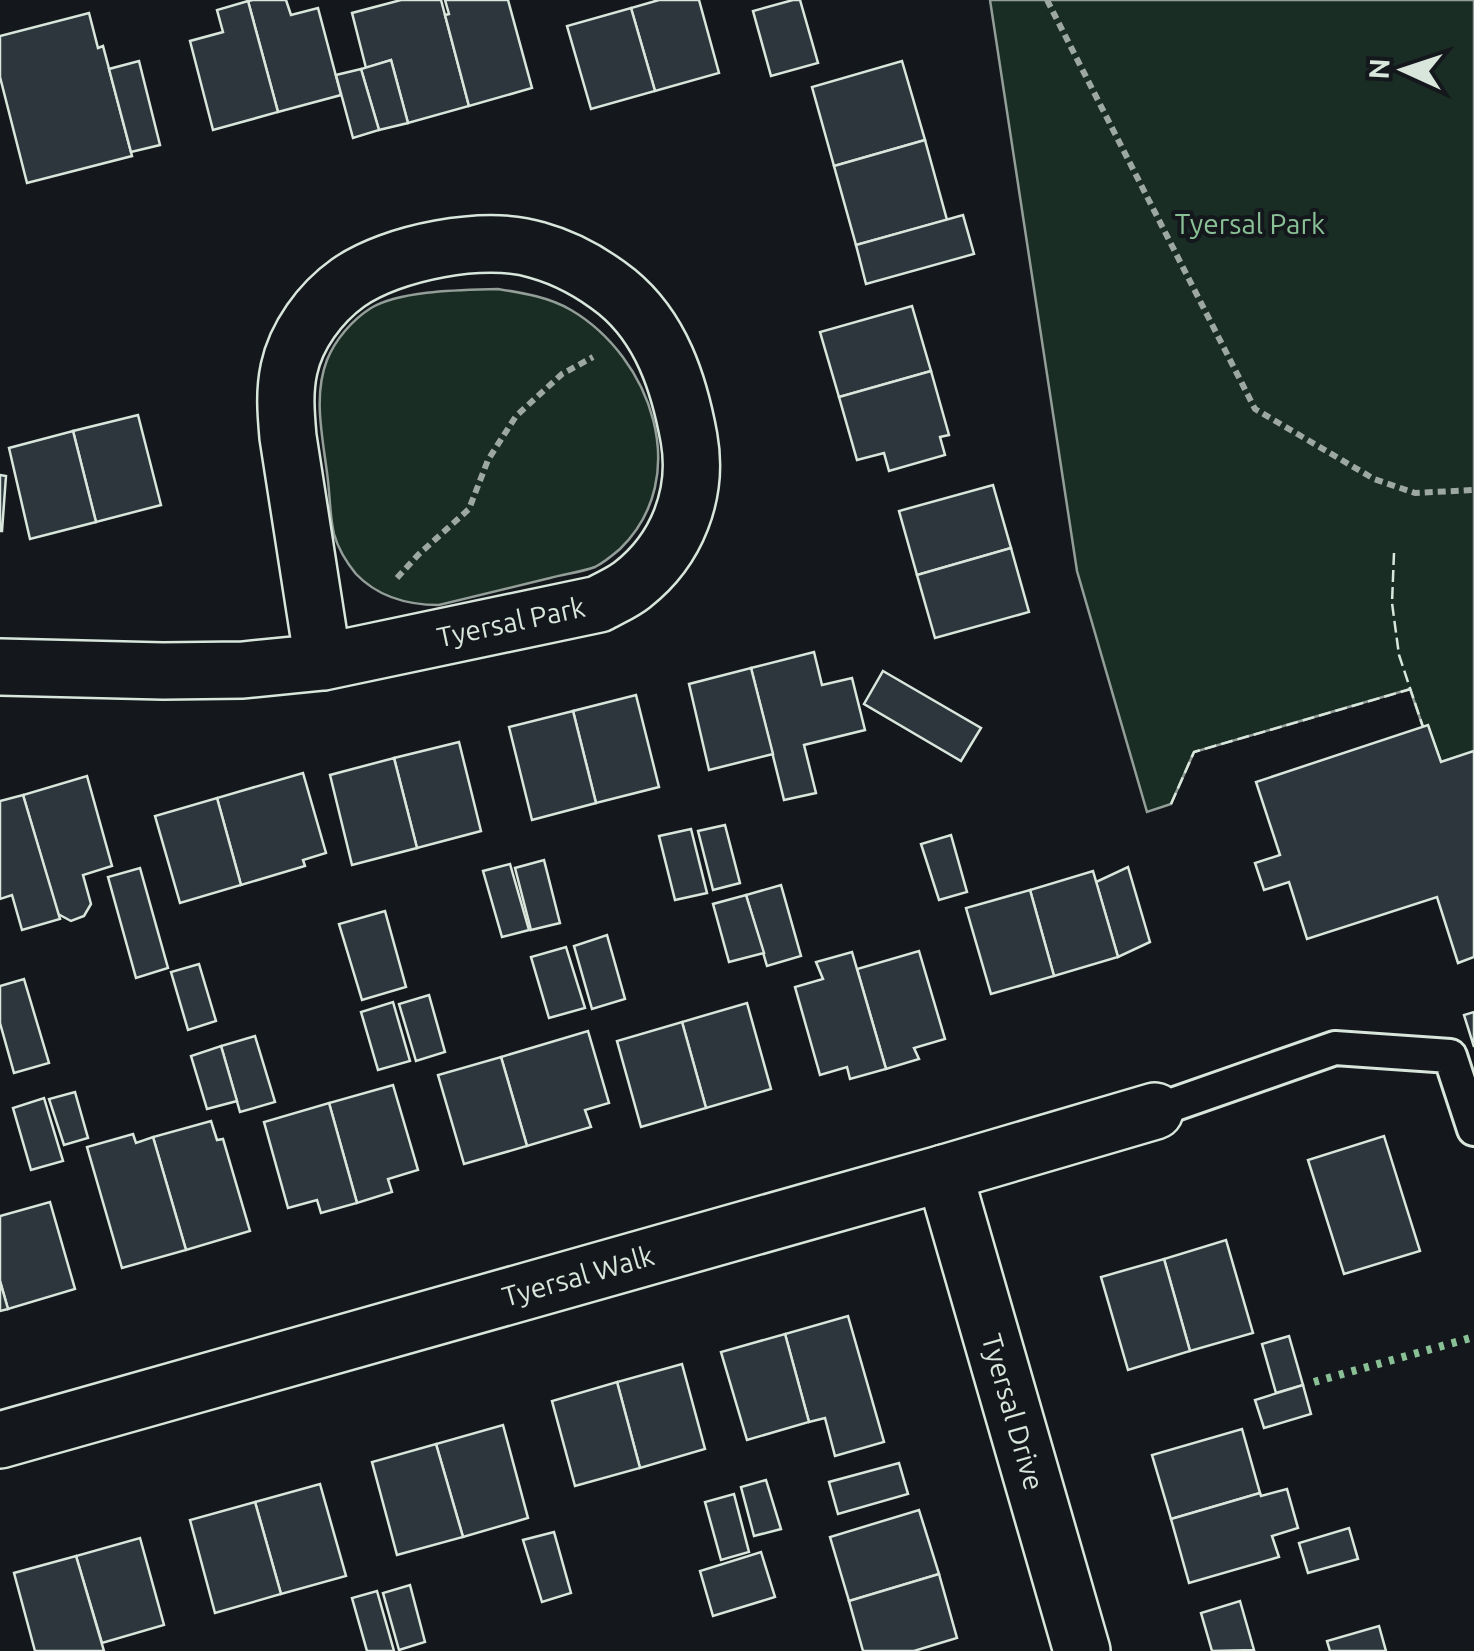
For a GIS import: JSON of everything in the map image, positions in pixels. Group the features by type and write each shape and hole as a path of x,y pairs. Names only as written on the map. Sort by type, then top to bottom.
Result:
{"street":[{"name":"Tyersal Park","path":"0,667 243,670 323,662 599,604 631,586 658,559 679,528 690,492 692,455 674,372 650,329 618,293 579,266 534,248 486,242 439,248 376,267 346,284 321,307 302,336 289,368 285,402 323,662"},
{"name":"Tyersal Walk","path":"0,1440 1155,1111"},
{"name":"Tyersal Drive","path":"944,1173 1082,1651"}],"lane":[{"path":"1155,1111 1335,1048 1450,1056 1474,1129"}],"path":[{"path":"1047,0 1256,409 1374,479 1415,493 1474,490"},
{"path":"323,662 418,554 468,508 488,460 516,416 562,374 650,329"}],"green space":[{"name":"Tyersal Park","path":"990,0 1474,0 1474,751 1441,762 1410,689 1194,752 1171,804 1147,812 1077,571"},
{"path":"498,289 545,299 571,310 599,331 623,357 641,387 653,420 658,454 655,488 642,520 620,549 595,567 439,605 394,598 374,589 356,574 334,534 320,405 327,360 351,324 384,302 433,292"}],"building":[{"path":"286,0 291,15 318,8 341,95 278,112 248,1"},
{"path":"401,0 441,0 469,106 408,123 391,60 366,68 352,13"},
{"path":"445,0 508,0 532,88 469,106 445,15 449,14"},
{"path":"659,0 699,0 719,73 655,91 631,8"},
{"path":"800,0 818,63 771,76 753,11"},
{"path":"248,1 278,112 213,130 190,41 223,32 217,10"},
{"path":"631,8 655,91 591,109 567,26"},
{"path":"89,13 98,48 103,46 132,156 27,183 0,77 0,36"},
{"path":"391,60 408,123 379,130 361,69"},
{"path":"139,61 160,145 131,152 109,69"},
{"path":"902,61 925,140 834,166 812,87"},
{"path":"361,69 379,130 353,138 336,75"},
{"path":"925,140 947,220 856,245 834,166"},
{"path":"963,215 974,254 866,284 856,245"},
{"path":"912,306 931,371 839,397 820,332"},
{"path":"931,371 949,435 940,437 945,455 889,471 884,453 857,460 839,397"},
{"path":"138,415 161,505 96,522 73,431"},
{"path":"73,431 96,522 30,539 9,448"},
{"path":"0,475 6,476 2,531 0,531"},
{"path":"993,485 1011,548 917,575 899,511"},
{"path":"1011,548 1029,612 935,638 917,575"},
{"path":"814,652 822,685 852,678 865,730 804,745 816,793 784,800 751,668"},
{"path":"751,668 773,754 709,770 689,684"},
{"path":"883,671 981,728 961,761 864,704"},
{"path":"636,695 659,787 596,803 573,711"},
{"path":"573,711 596,803 532,820 509,727"},
{"path":"1428,725 1441,762 1474,751 1474,957 1458,963 1437,897 1307,939 1289,882 1264,890 1255,863 1280,855 1256,782"},
{"path":"459,742 481,831 417,848 394,758"},
{"path":"394,758 417,848 352,865 330,775"},
{"path":"303,773 326,853 303,860 305,866 241,885 217,798"},
{"path":"87,776 112,866 83,875 91,904 84,916 71,921 58,914 23,795"},
{"path":"23,795 60,919 22,930 12,895 0,899 0,801"},
{"path":"217,798 241,885 180,903 155,816"},
{"path":"725,825 740,883 713,890 698,831"},
{"path":"691,829 707,893 675,900 659,836"},
{"path":"951,835 967,892 939,900 921,844"},
{"path":"544,860 560,923 531,930 515,868"},
{"path":"510,864 529,930 502,937 483,871"},
{"path":"1128,867 1150,942 1118,957 1096,882"},
{"path":"140,868 168,968 136,978 108,877"},
{"path":"1093,871 1118,957 1054,976 1030,890"},
{"path":"781,885 801,956 767,966 746,895"},
{"path":"1030,890 1054,976 991,994 966,908"},
{"path":"746,895 764,953 729,962 713,904"},
{"path":"385,911 406,987 362,1000 339,924"},
{"path":"607,935 625,999 592,1009 574,946"},
{"path":"566,947 585,1008 549,1018 531,957"},
{"path":"919,951 945,1039 914,1048 919,1059 886,1069 857,969"},
{"path":"852,952 886,1069 850,1079 847,1067 820,1075 795,987 823,979 816,962"},
{"path":"199,964 216,1021 188,1030 171,972"},
{"path":"24,979 49,1063 14,1073 0,1023 0,986"},
{"path":"429,995 445,1052 416,1061 399,1004"},
{"path":"393,1002 410,1061 378,1070 361,1012"},
{"path":"747,1003 771,1089 706,1108 682,1022"},
{"path":"1474,1012 1474,1047 1464,1015"},
{"path":"682,1022 706,1108 641,1127 617,1041"},
{"path":"588,1031 609,1103 585,1110 591,1127 527,1146 501,1057"},
{"path":"255,1036 275,1102 240,1112 221,1046"},
{"path":"221,1046 237,1101 207,1109 191,1056"},
{"path":"501,1057 527,1146 464,1164 438,1075"},
{"path":"393,1085 418,1170 388,1179 392,1192 357,1203 329,1103"},
{"path":"75,1092 88,1138 64,1145 49,1099"},
{"path":"44,1098 63,1161 31,1170 13,1108"},
{"path":"329,1103 357,1203 321,1213 317,1200 288,1208 264,1122"},
{"path":"211,1121 217,1140 223,1139 250,1231 186,1250 153,1137"},
{"path":"133,1134 136,1143 153,1137 186,1250 122,1268 87,1147"},
{"path":"1384,1136 1420,1251 1344,1274 1308,1160"},
{"path":"50,1202 75,1289 8,1309 0,1281 0,1216"},
{"path":"1226,1240 1253,1333 1190,1351 1164,1259"},
{"path":"1164,1259 1190,1351 1128,1370 1101,1277"},
{"path":"0,1281 8,1309 0,1311"},
{"path":"848,1316 884,1442 835,1456 825,1418 809,1422 785,1334"},
{"path":"785,1334 809,1422 747,1440 721,1352"},
{"path":"1289,1336 1303,1385 1276,1393 1262,1344"},
{"path":"682,1364 705,1449 640,1468 617,1382"},
{"path":"617,1382 640,1468 575,1486 552,1401"},
{"path":"1303,1385 1311,1414 1264,1428 1255,1400"},
{"path":"503,1425 528,1518 463,1537 436,1444"},
{"path":"1242,1429 1260,1493 1171,1519 1152,1455"},
{"path":"436,1444 463,1537 397,1555 372,1462"},
{"path":"899,1463 908,1494 838,1514 829,1482"},
{"path":"766,1480 781,1529 754,1536 741,1487"},
{"path":"320,1484 346,1576 281,1594 255,1502"},
{"path":"1287,1489 1298,1528 1272,1536 1279,1557 1189,1583 1171,1519"},
{"path":"734,1494 749,1552 721,1560 705,1502"},
{"path":"255,1502 281,1594 215,1613 190,1520"},
{"path":"919,1510 939,1574 849,1601 830,1537"},
{"path":"1349,1528 1358,1559 1308,1573 1299,1543"},
{"path":"554,1532 571,1593 542,1602 523,1540"},
{"path":"140,1538 164,1625 102,1643 76,1556"},
{"path":"761,1552 775,1597 713,1616 700,1571"},
{"path":"76,1556 104,1651 35,1651 14,1573"},
{"path":"939,1574 957,1638 914,1651 863,1651 849,1601"},
{"path":"410,1585 425,1642 399,1650 383,1593"},
{"path":"377,1591 394,1651 367,1651 352,1598"},
{"path":"1240,1601 1254,1650 1212,1651 1201,1613"},
{"path":"1379,1626 1386,1651 1330,1651 1327,1641"}],"hedge":[{"path":"1314,1382 1474,1337"}],"fence":[{"path":"1394,553 1392,603 1399,655 1423,727"},
{"path":"1171,804 1194,752 1411,689"}]}
